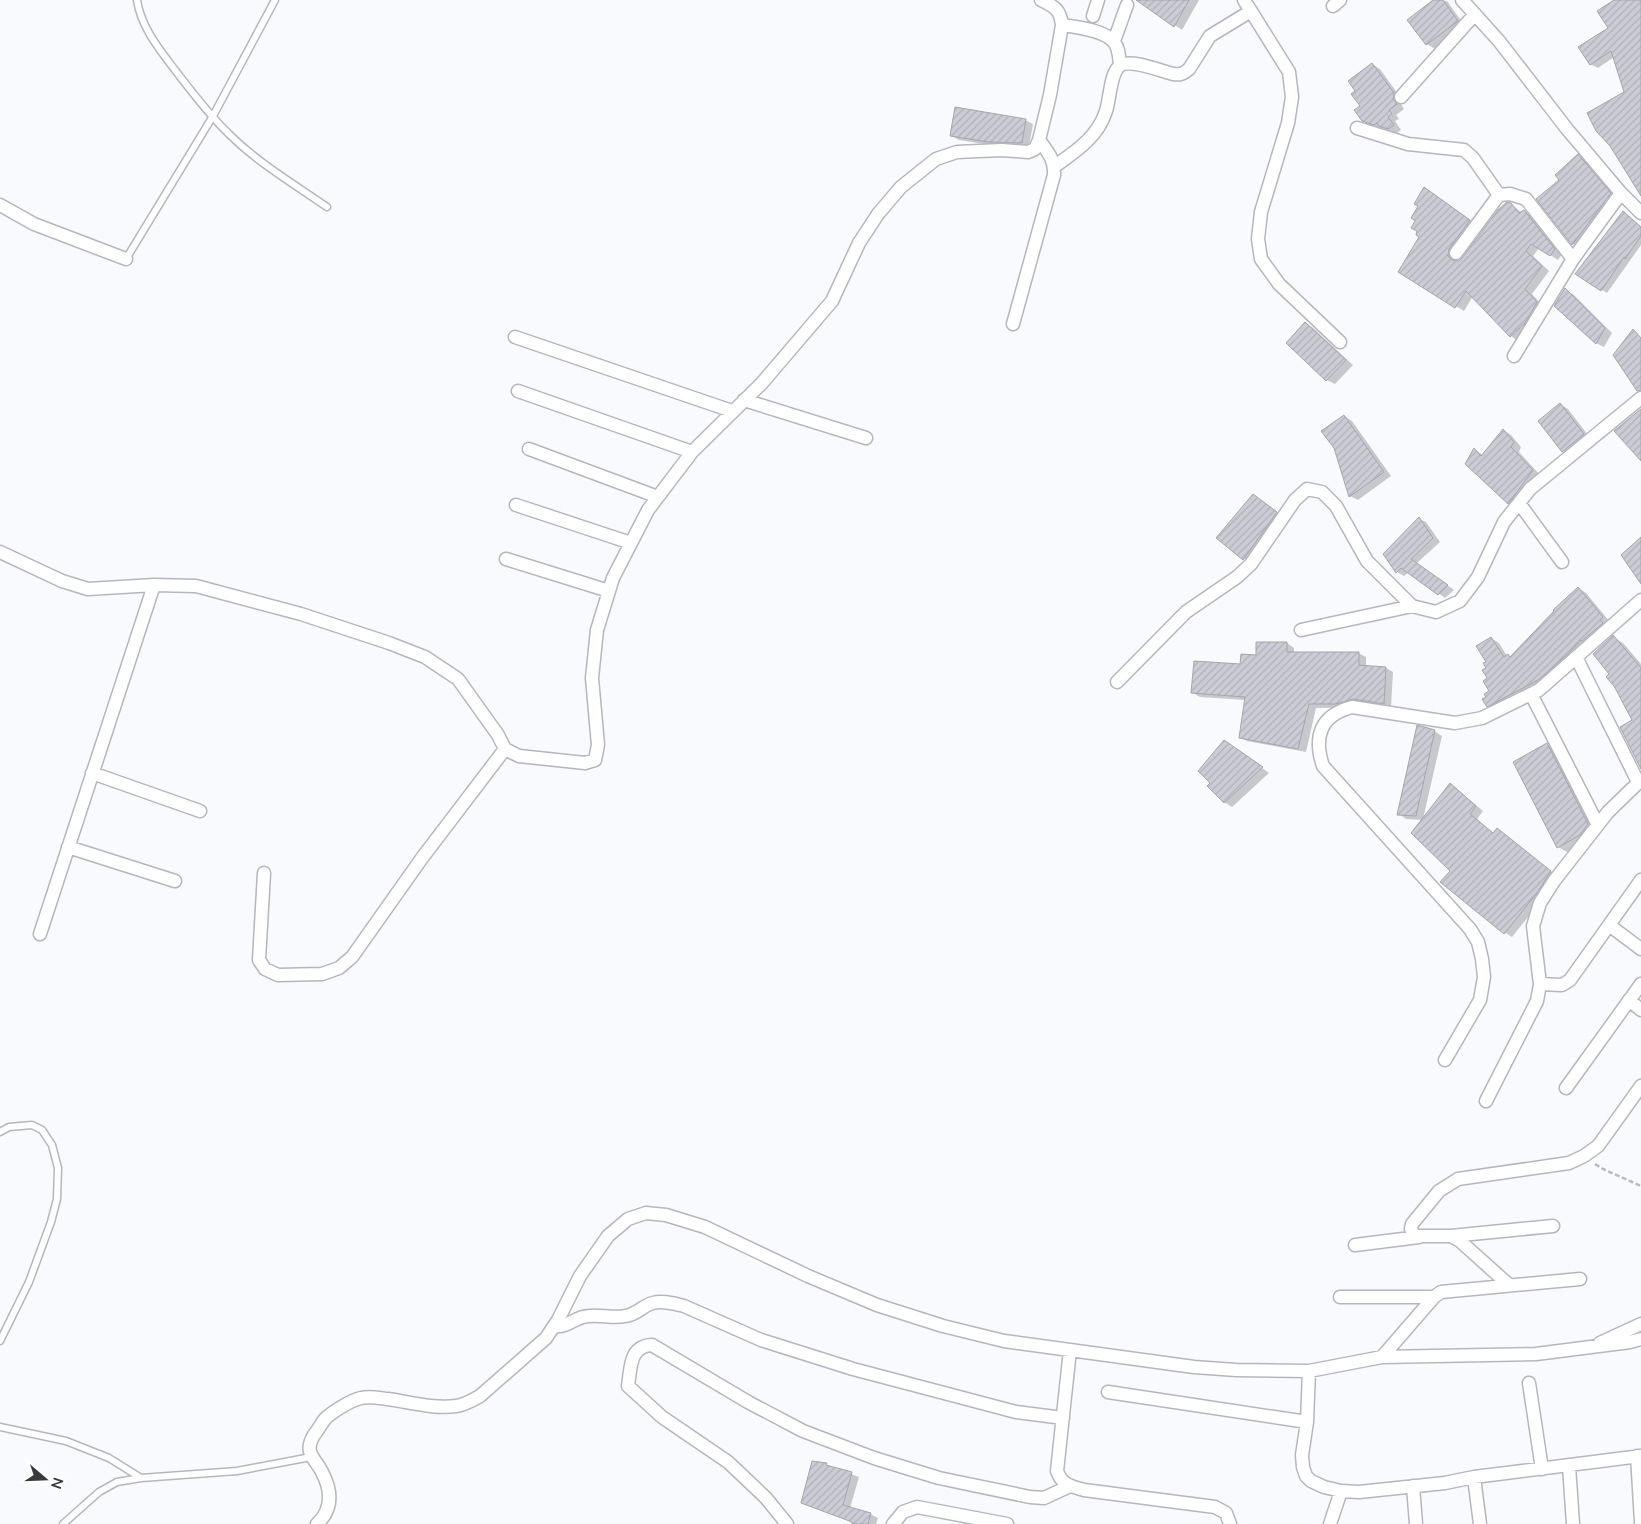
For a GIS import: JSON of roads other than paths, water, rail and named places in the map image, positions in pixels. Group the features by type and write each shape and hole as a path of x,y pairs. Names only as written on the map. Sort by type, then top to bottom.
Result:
{"street":[{"path":"0,552 62,581 88,589 116,589 154,585 196,586 301,614 389,643 425,658 458,679 506,749 519,756 585,763 595,760 598,745 592,678 597,630 613,578 648,510 692,452 762,383 832,301 858,243 878,214 901,187 936,159 957,152 1002,150 1028,152 1034,149 1039,140 1050,95 1062,25 1061,15 1056,8 1041,0"},
{"path":"1093,16 1098,0"},
{"path":"1462,0 1499,41 1567,129 1621,193 1641,213"},
{"path":"1114,41 1127,5"},
{"path":"1120,65 1130,62 1173,74 1179,75 1184,73 1189,69 1210,36 1247,5 1289,72 1292,97 1288,123 1261,212 1258,239 1261,259 1279,284 1340,342"},
{"path":"1402,97 1476,14"},
{"path":"1055,166 1093,136 1106,112 1114,74 1120,65 1119,54 1114,41 1103,34 1062,25"},
{"path":"1357,128 1408,144 1464,150 1474,158 1499,195"},
{"path":"1013,324 1054,174 1055,166 1052,156 1039,140"},
{"path":"1514,356 1573,259 1621,193"},
{"path":"1456,253 1499,195 1510,194 1526,199 1573,259"},
{"path":"0,205 34,224 126,259"},
{"path":"515,337 732,411"},
{"path":"518,391 692,452"},
{"path":"1301,630 1412,606 1436,612 1460,601 1478,577 1504,522 1530,489 1641,398"},
{"path":"744,400 866,438"},
{"path":"529,449 658,497"},
{"path":"1117,682 1186,612 1237,577 1251,564 1295,500 1307,489 1322,492 1336,506 1367,561 1412,606"},
{"path":"1519,503 1562,562"},
{"path":"516,505 631,543"},
{"path":"506,558 609,591"},
{"path":"40,934 154,585"},
{"path":"1444,1060 1480,1000 1484,976 1478,942 1470,929 1323,766 1320,757 1321,728 1329,718 1339,711 1352,707 1455,723 1482,718 1539,690 1641,600"},
{"path":"1486,1101 1537,1000 1540,984 1533,926 1540,903 1554,881 1608,812 1640,781 1576,657"},
{"path":"1531,694 1598,825"},
{"path":"264,873 259,960 265,969 278,975 322,974 339,968 352,957 422,858 506,749"},
{"path":"92,773 200,811"},
{"path":"68,847 175,881"},
{"path":"1540,984 1562,985 1570,980 1641,880"},
{"path":"1609,925 1641,949"},
{"path":"1566,1088 1641,984"},
{"path":"1629,1000 1641,1010"},
{"path":"1419,1237 1414,1236 1412,1233 1412,1224 1439,1191 1448,1184 1458,1179 1569,1163 1584,1156 1598,1146 1641,1086"},
{"path":"317,1524 325,1517 331,1497 322,1472 311,1457 309,1448 312,1438 325,1419 336,1410 360,1398 375,1397 440,1406 456,1406 469,1403 480,1396 546,1338 580,1276 608,1236 628,1219 646,1213 666,1215 705,1227 808,1276 901,1314 1004,1341 1194,1367 1236,1370 1309,1371 1382,1357 1536,1354 1641,1339"},
{"path":"1355,1245 1419,1237 1451,1236 1553,1226"},
{"path":"1451,1236 1460,1241 1509,1285"},
{"path":"1382,1357 1434,1297 1441,1292 1580,1279"},
{"path":"1340,1297 1434,1297"},
{"path":"554,1326 566,1325 582,1317 595,1315 608,1318 627,1316 653,1302 670,1303 684,1306 761,1340 853,1369 1008,1410 1063,1418"},
{"path":"1590,1347 1641,1324"},
{"path":"787,1524 766,1498 728,1462 662,1417 628,1386 632,1360 636,1350 645,1345 652,1345 748,1402 803,1431 902,1467 939,1478 1030,1497 1044,1498 1070,1486"},
{"path":"1070,1350 1057,1471 1060,1479 1070,1486 1106,1494 1215,1507 1226,1513 1230,1524"},
{"path":"1309,1371 1307,1422 1302,1455 1303,1467 1306,1476 1311,1481 1324,1487 1341,1491 1359,1492 1445,1483 1474,1477 1639,1456 1641,1522"},
{"path":"1529,1382 1542,1469"},
{"path":"1108,1392 1307,1422"},
{"path":"1569,1466 1573,1524"},
{"path":"1474,1477 1480,1524"},
{"path":"1413,1486 1416,1524"},
{"path":"1330,1524 1341,1491"},
{"path":"894,1524 903,1512 917,1507 1007,1524"}],"lane":[{"path":"137,0 145,26 157,46 230,135 262,162 327,207"},
{"path":"126,259 213,116 275,0"},
{"path":"0,1132 9,1126 32,1125 42,1130 52,1145 58,1168 57,1199 51,1222 30,1282 0,1341"},
{"path":"0,1427 66,1442 109,1458 140,1478"},
{"path":"63,1524 99,1492 116,1482 140,1478 237,1471 311,1457"}]}
